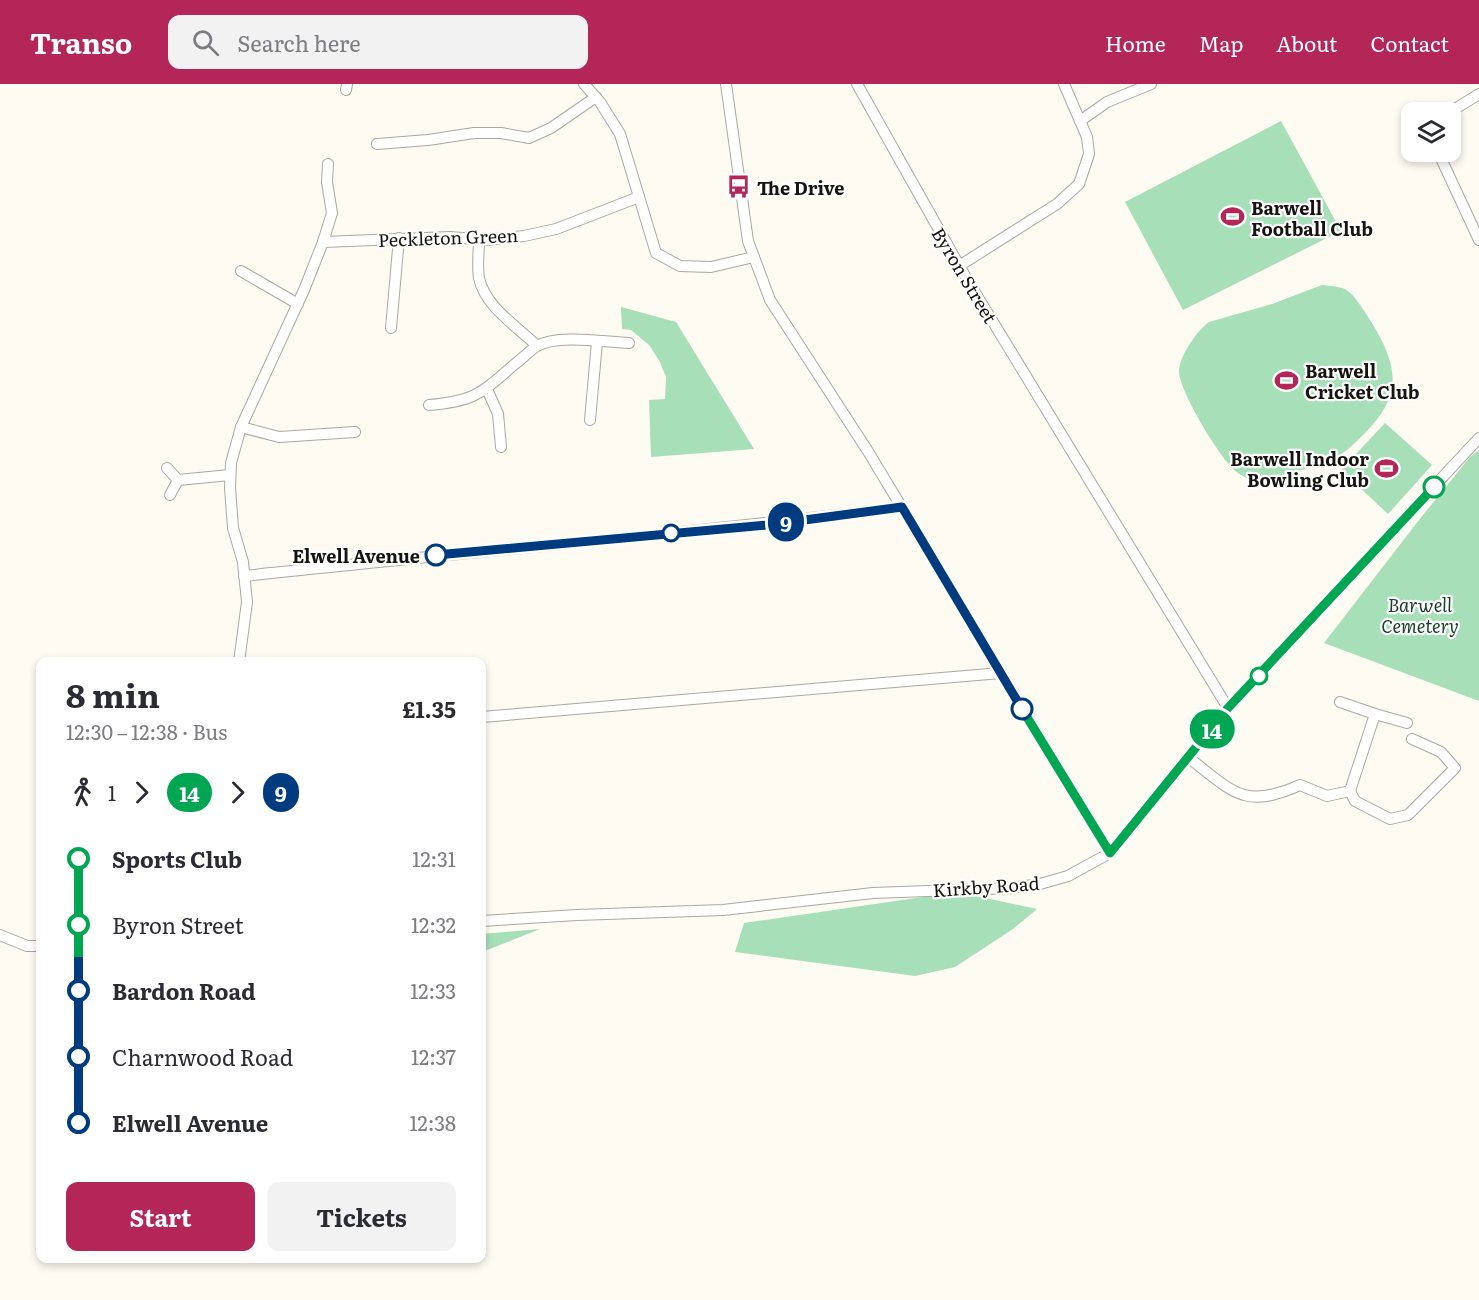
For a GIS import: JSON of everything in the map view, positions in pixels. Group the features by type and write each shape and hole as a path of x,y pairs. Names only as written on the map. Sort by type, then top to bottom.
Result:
{"street":[{"path":"584,84 596,97 620,134 656,253 680,266 711,267 754,257"},
{"path":"726,84 748,241 770,300 869,453 1110,853"},
{"name":"Byron Street","path":"857,84 959,266 1228,708"},
{"path":"959,266 1057,204 1079,184 1089,154 1087,137 1064,84"},
{"path":"1080,121 1107,102 1151,84"},
{"path":"1461,105 1479,94"},
{"path":"377,144 474,133 530,138 551,128 596,97"},
{"path":"1443,162 1479,240"},
{"path":"240,657 247,603 243,562 233,528 231,463 241,427 298,304 323,242 332,213 327,182 328,164"},
{"name":"Peckleton Green","path":"323,242 524,236 556,229 639,197"},
{"path":"391,328 399,238"},
{"path":"479,239 479,278 487,298 499,313 537,346"},
{"path":"242,271 298,304"},
{"path":"429,405 473,398 487,389 537,346 552,341 574,339 629,343"},
{"path":"590,420 597,342"},
{"path":"487,389 498,414 501,447"},
{"path":"241,427 279,437 356,432"},
{"name":"Kirkby Road","path":"486,921 723,910 873,893 1010,888 1040,884 1068,876 1110,853 1228,708 1479,438"},
{"path":"167,468 178,480"},
{"path":"178,480 230,475"},
{"path":"171,495 178,480"},
{"path":"244,576 542,545 767,525 902,507"},
{"path":"486,717 1001,673"},
{"path":"1340,702 1407,723"},
{"path":"1375,714 1350,791 1355,801 1390,819 1408,815 1455,768 1441,752 1412,739"},
{"path":"1189,758 1233,792 1249,797 1276,795 1300,784 1327,796 1350,791"},
{"path":"0,935 27,946 36,946"}],"green space":[{"name":"Barwell Football Club","path":"1281,121 1341,231 1183,310 1125,202"},
{"name":"Barwell Cricket Club","path":"1322,285 1339,287 1348,291 1362,307 1377,331 1392,369 1393,381 1388,402 1365,433 1337,457 1316,466 1274,478 1248,479 1238,473 1222,455 1194,410 1181,382 1179,372 1182,359 1199,331 1209,322 1272,304"},
{"path":"621,307 676,322 754,449 651,457 649,400 665,399 666,377 649,345 631,330 622,329"},
{"name":"Barwell Indoor Bowling Club","path":"1385,423 1432,465 1388,514 1341,470"},
{"name":"Barwell Cemetery","path":"1479,450 1479,701 1324,643 1419,520 1470,457"},
{"path":"957,892 1037,909 1013,929 955,967 915,976 735,952 744,923"},
{"path":"540,929 486,950 486,934"}],"bus line":[{"name":"14","path":"1022,709 1110,853 1228,708 1434,487"},
{"name":"9","path":"436,555 767,525 902,507 1022,709"}],"place":[{"name":"The Drive","path":"739,187"},
{"name":"Barwell Football Club","path":"1233,217"},
{"name":"Barwell Cricket Club","path":"1287,380"},
{"name":"Barwell Indoor Bowling Club","path":"1387,468"},
{"name":"Elwell Avenue","path":"436,555"}]}
